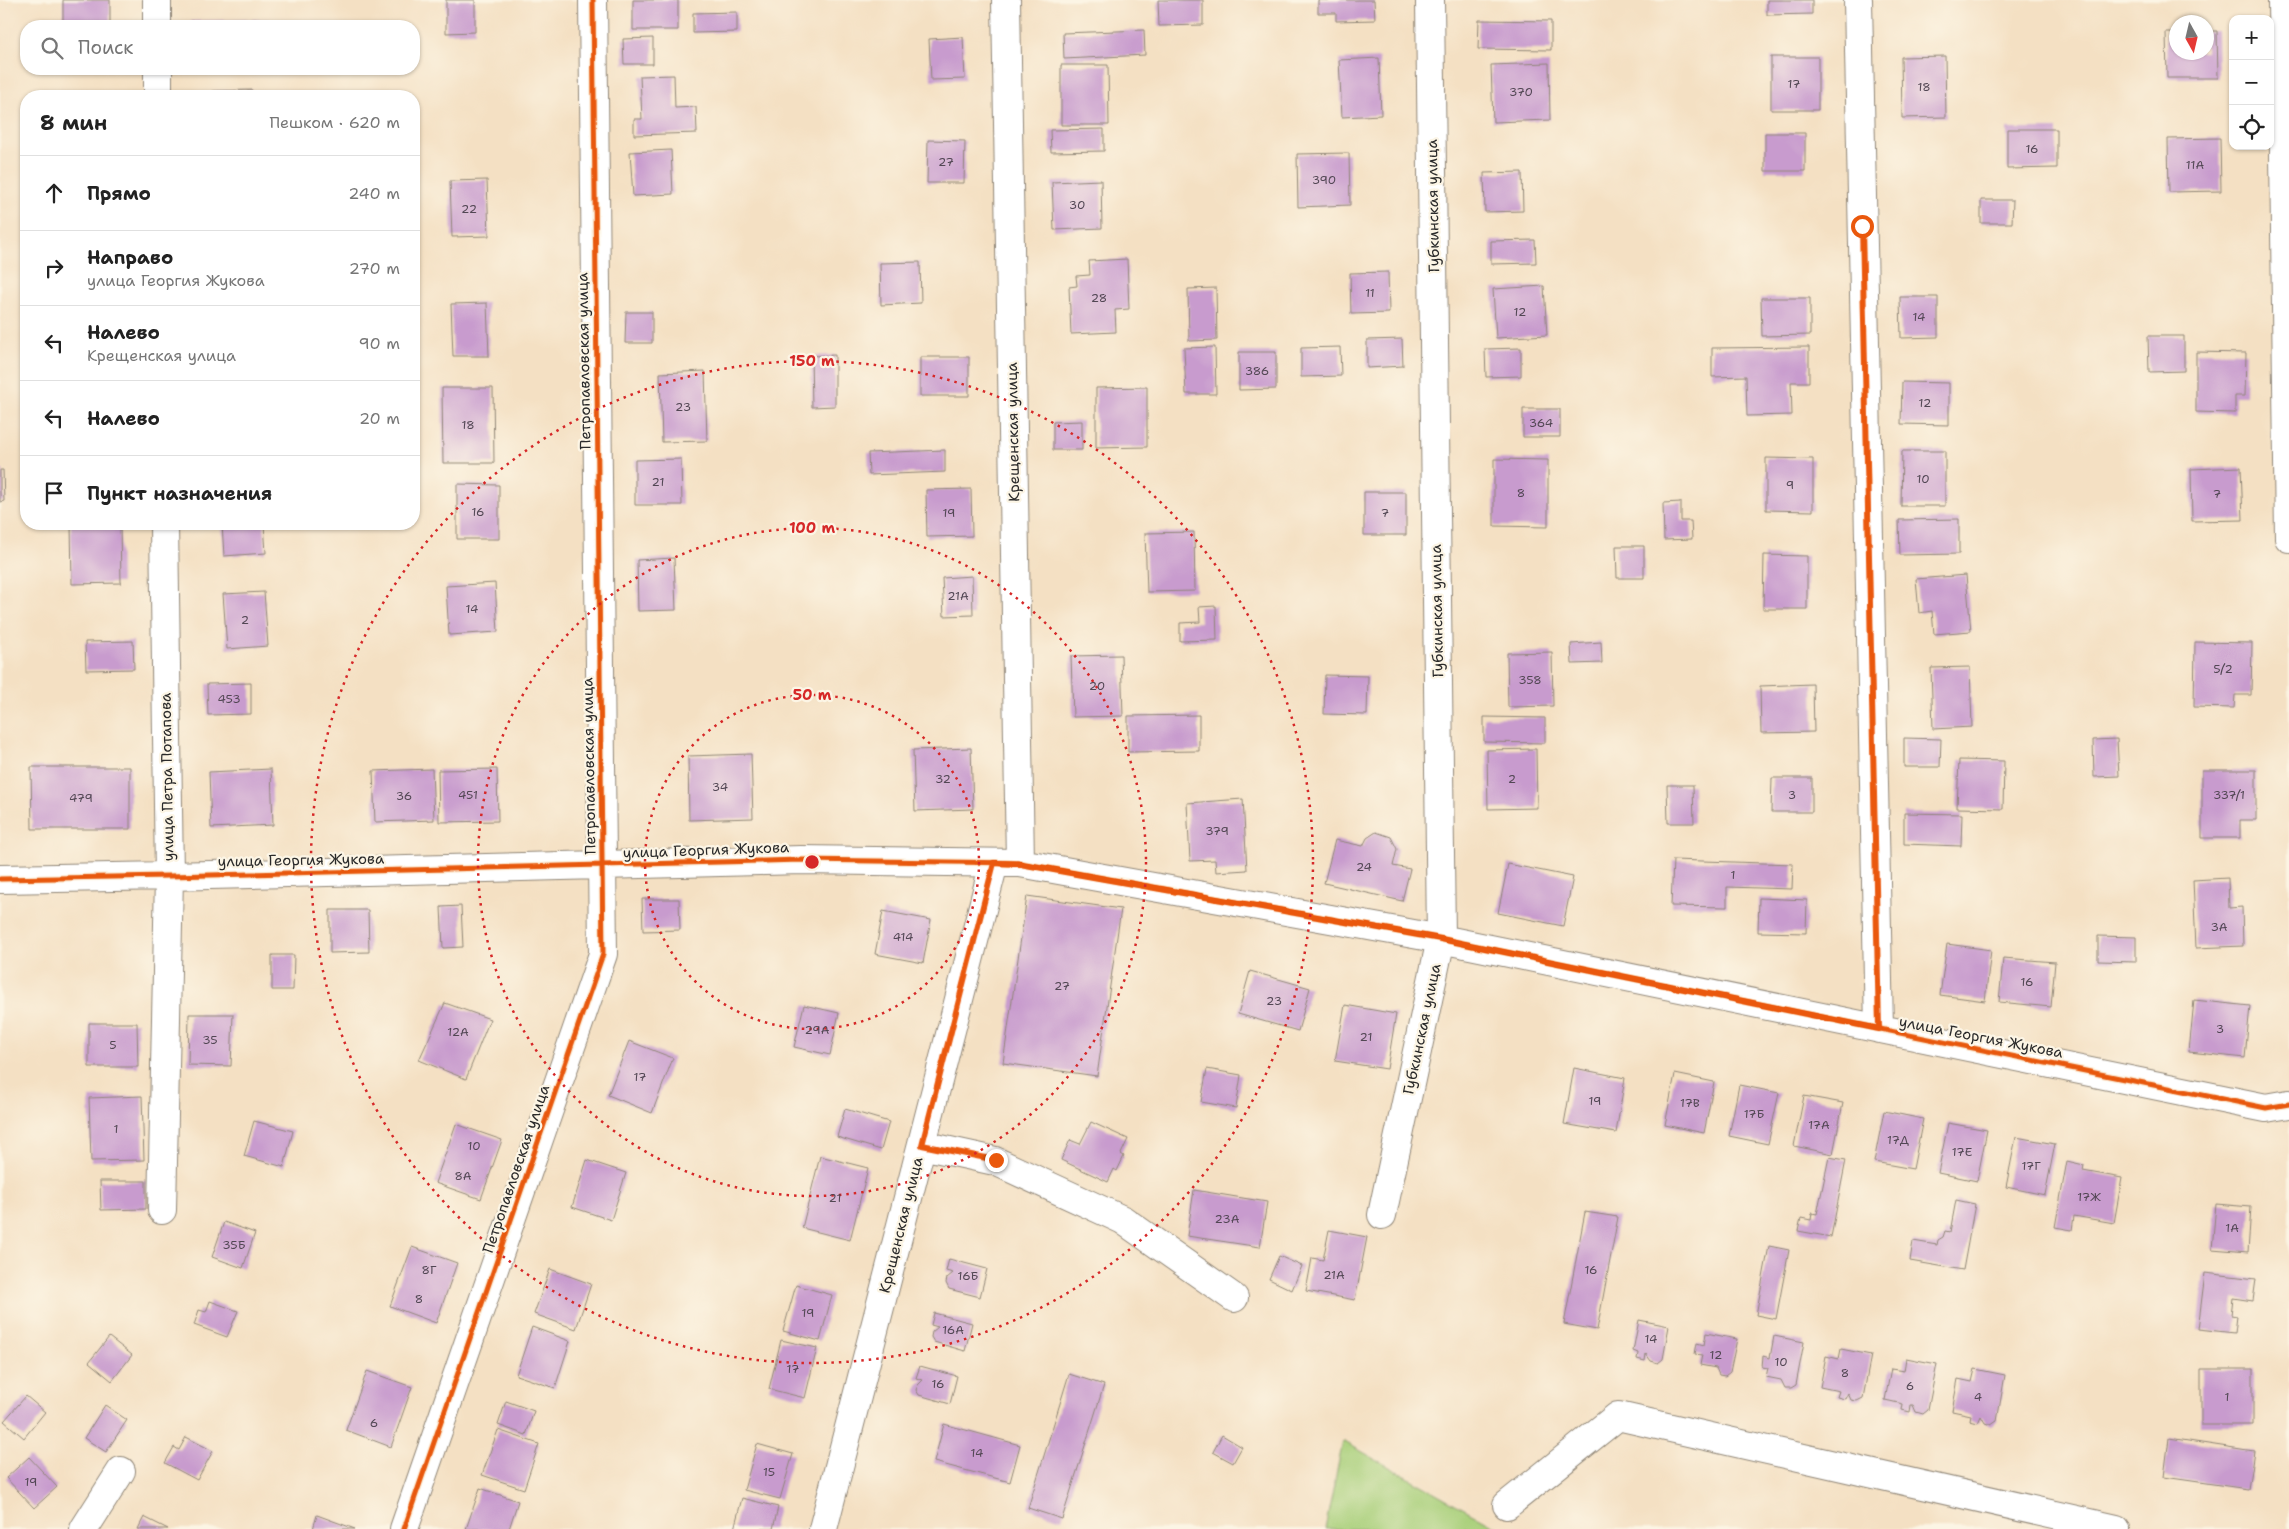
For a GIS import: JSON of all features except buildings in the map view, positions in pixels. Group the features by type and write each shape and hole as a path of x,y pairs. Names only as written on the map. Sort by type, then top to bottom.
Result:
{"street":[{"path":"157,0 157,20"},
{"name":"Петропавловская улица","path":"404,1529 603,954 593,0"},
{"name":"Крещенская улица","path":"823,1529 922,1145 1007,863 1006,0"},
{"name":"Губкинская улица","path":"1382,1215 1441,939 1430,0"},
{"path":"1858,0 1879,1029"},
{"path":"2282,0 2286,142 2289,538"},
{"path":"158,75 158,90"},
{"name":"улица Петра Потапова","path":"162,1210 169,876 164,530"},
{"name":"улица Георгия Жукова","path":"0,879 802,860 1007,863 1441,939 2266,1108 2289,1104"},
{"path":"922,1145 996,1160 1123,1220 1234,1298"},
{"path":"1507,1505 1618,1416 2116,1529"},
{"path":"84,1529 121,1471"}],"green space":[{"path":"1343,1441 1500,1529 1325,1529"}],"cycle path":[{"path":"404,1529 603,954 593,0"},
{"path":"0,879 801,860 1020,863 1441,939 2266,1108 2289,1104"}],"route":[{"path":"996,1160 922,1145 994,863 1020,864 1441,939 1879,1029 1862,226"}]}
